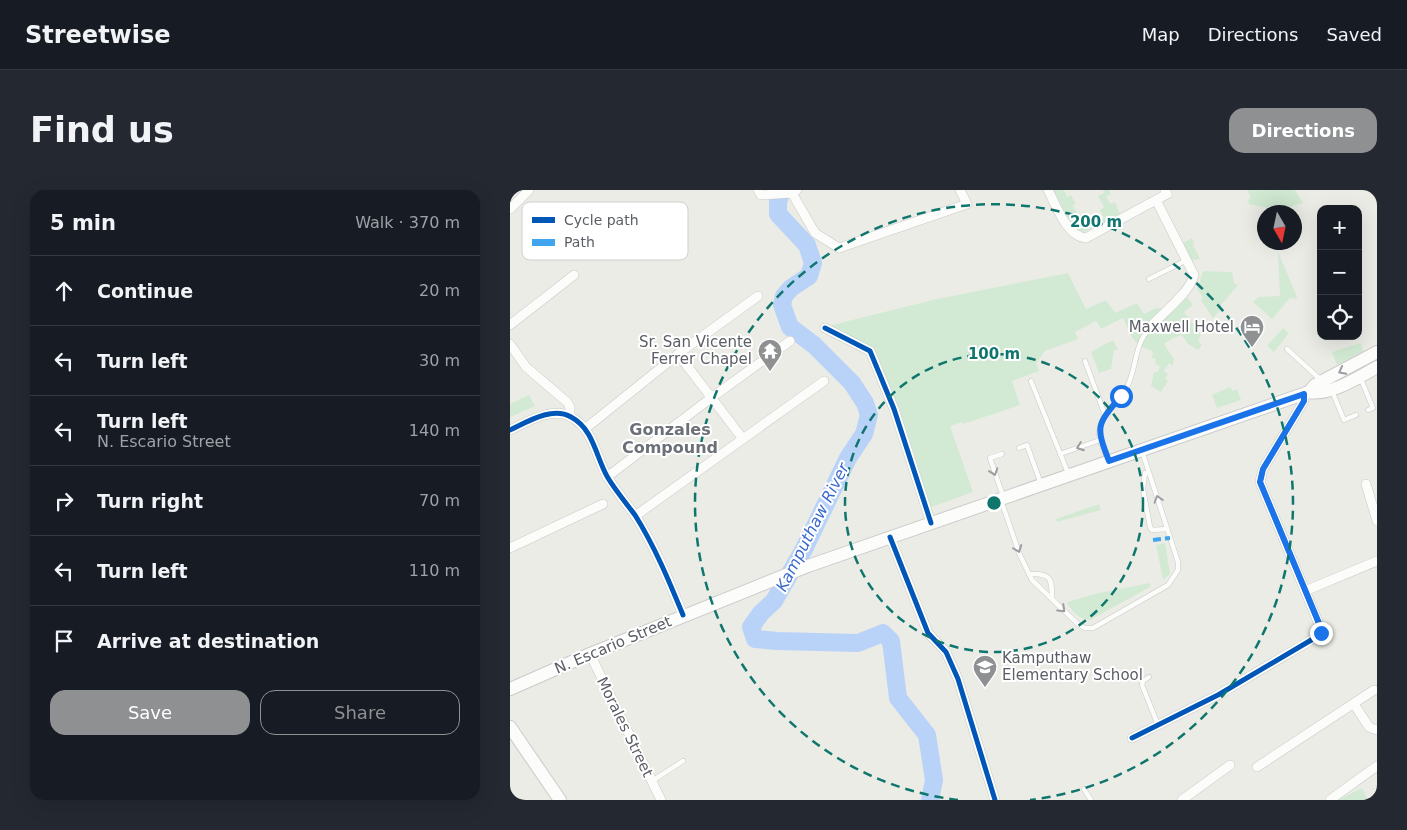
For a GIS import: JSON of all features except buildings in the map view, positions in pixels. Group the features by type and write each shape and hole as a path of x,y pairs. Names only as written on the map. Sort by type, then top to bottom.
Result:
{"main road":[{"name":"N. Escario Street","path":"510,689 684,615 808,566 1306,393 1318,394 1327,385 1377,352"},
{"name":"N. Escario Street","path":"1327,385 1359,376 1377,367"},
{"path":"510,727 560,800"}],"street":[{"path":"510,209 529,190"},
{"path":"759,192 771,194 792,192 815,233 839,248 967,204 960,190"},
{"path":"1048,190 1068,226 1074,234 1082,238 1093,236 1156,200 1166,192"},
{"path":"1152,325 1191,284 1194,275 1156,200"},
{"path":"510,325 574,275"},
{"path":"586,428 678,354 758,296"},
{"path":"825,328 870,351 894,409 931,523"},
{"path":"608,477 711,398 790,341"},
{"path":"510,344 526,367 561,396 570,407 570,416"},
{"path":"678,354 743,439"},
{"path":"635,516 824,381"},
{"path":"1132,738 1218,696 1321,633 1321,628 1260,482 1263,469 1304,401 1306,393"},
{"path":"510,430 540,416 557,414 570,416 586,428 608,477 635,516 663,565 684,615"},
{"path":"1366,484 1377,521"},
{"path":"510,548 604,504"},
{"path":"890,537 928,633 946,652 958,679 996,800"},
{"path":"1305,591 1377,561"},
{"name":"Morales Street","path":"590,654 661,800"},
{"path":"1257,767 1374,690"},
{"path":"1354,704 1369,727 1377,730"},
{"path":"1182,800 1230,765"},
{"path":"1330,800 1377,766"}],"lane":[{"path":"1149,279 1187,260"},
{"path":"1109,461 1100,440 1101,425 1106,415 1126,389 1139,345 1152,325"},
{"path":"1287,349 1327,385 1344,420 1356,415"},
{"path":"1085,361 1106,415"},
{"path":"1359,376 1372,408 1368,410"},
{"path":"1032,381 1069,475"},
{"path":"1060,454 1100,440"},
{"path":"1019,448 1027,445 1041,485"},
{"path":"1002,454 990,458 1009,524 1029,574 1032,580 1078,624 1088,629 1093,628 1168,584 1178,570 1178,562 1142,450"},
{"path":"1145,474 1143,489 1150,527 1152,530 1167,528"},
{"path":"1029,574 1045,574 1049,578 1052,584 1052,598"},
{"path":"1149,677 1143,681 1142,685 1158,725"},
{"path":"652,781 683,762"},
{"path":"1084,789 1091,800"}],"green space":[{"path":"1053,190 1064,190 1067,197 1071,195 1076,204 1073,205 1078,216 1084,214 1092,228 1084,232 1074,229"},
{"path":"1103,190 1109,190 1111,194 1106,196 1110,204 1115,202 1120,214 1100,224 1098,221 1104,218 1100,210 1104,207 1098,196 1104,193"},
{"path":"1247,190 1295,190 1303,203 1296,205 1257,206 1249,204 1248,200 1251,198"},
{"path":"1192,238 1193,245 1200,259 1192,260 1183,243"},
{"path":"1278,252 1298,299 1290,298 1272,319 1253,302 1259,297 1280,296"},
{"path":"1203,271 1232,272 1234,283 1238,285 1213,318 1201,300 1203,298 1197,289"},
{"path":"1068,273 1086,309 1106,300 1115,313 1137,303 1144,314 1156,308 1176,309 1187,297 1193,305 1184,312 1201,334 1198,340 1202,345 1198,350 1188,344 1182,335 1164,344 1174,359 1173,366 1169,363 1164,371 1168,374 1165,378 1168,381 1161,392 1151,386 1154,372 1158,372 1160,366 1155,364 1156,359 1152,358 1153,351 1137,343 1123,318 1101,329 1096,321 1075,332 1078,339 1045,351 1036,363 1039,371 1012,381 1020,405 963,424 962,422 950,426 973,492 926,509 869,347 837,333 832,325 937,299"},
{"path":"1283,328 1289,333 1274,352 1267,346"},
{"path":"1113,340 1118,350 1114,350 1111,369 1099,373 1091,352"},
{"path":"1361,343 1363,351 1337,365 1332,352"},
{"path":"1230,387 1233,391 1237,389 1241,400 1217,408 1212,395"},
{"path":"529,395 535,406 510,417 510,404"},
{"path":"1099,504 1101,510 1057,522 1056,519"},
{"path":"1165,543 1170,574 1163,580 1156,545"},
{"path":"1150,583 1150,587 1090,620 1086,620 1076,614 1067,602 1099,593"},
{"path":"1362,788 1368,800 1338,800"}],"waterway":[{"name":"Kamputhaw River","path":"781,190 778,214 807,245 813,263 809,276 791,288 784,296 782,305 790,327 814,345 852,383 865,403 869,415 864,434 848,458 804,549 774,601 761,613 751,627 755,639 777,641 858,643 883,633 891,641 898,698 927,735 934,780 930,800"}],"marked path":[{"path":"1153,540 1170,538"}],"cycle path":[{"path":"825,328 870,351 894,409 931,523"},
{"path":"1132,738 1218,695 1321,633 1260,482 1263,469 1304,401 1303,394"},
{"path":"510,430 540,416 556,413 564,414 579,422 590,436 608,478 635,515 649,539 683,615"},
{"path":"890,537 928,633 946,652 958,679 995,800"}],"place":[{"name":"Maxwell Hotel","path":"1252,348"},
{"name":"Sr. San Vicente Ferrer Chapel","path":"770,372"},
{"name":"Kamputhaw Elementary School","path":"985,688"}],"district":[{"name":"Gonzales Compound","path":"670,438"}],"route":[{"path":"1121,396 1106,415 1099,434 1109,461 1304,394 1304,401 1263,469 1260,475 1260,482 1321,628 1321,633"}]}
